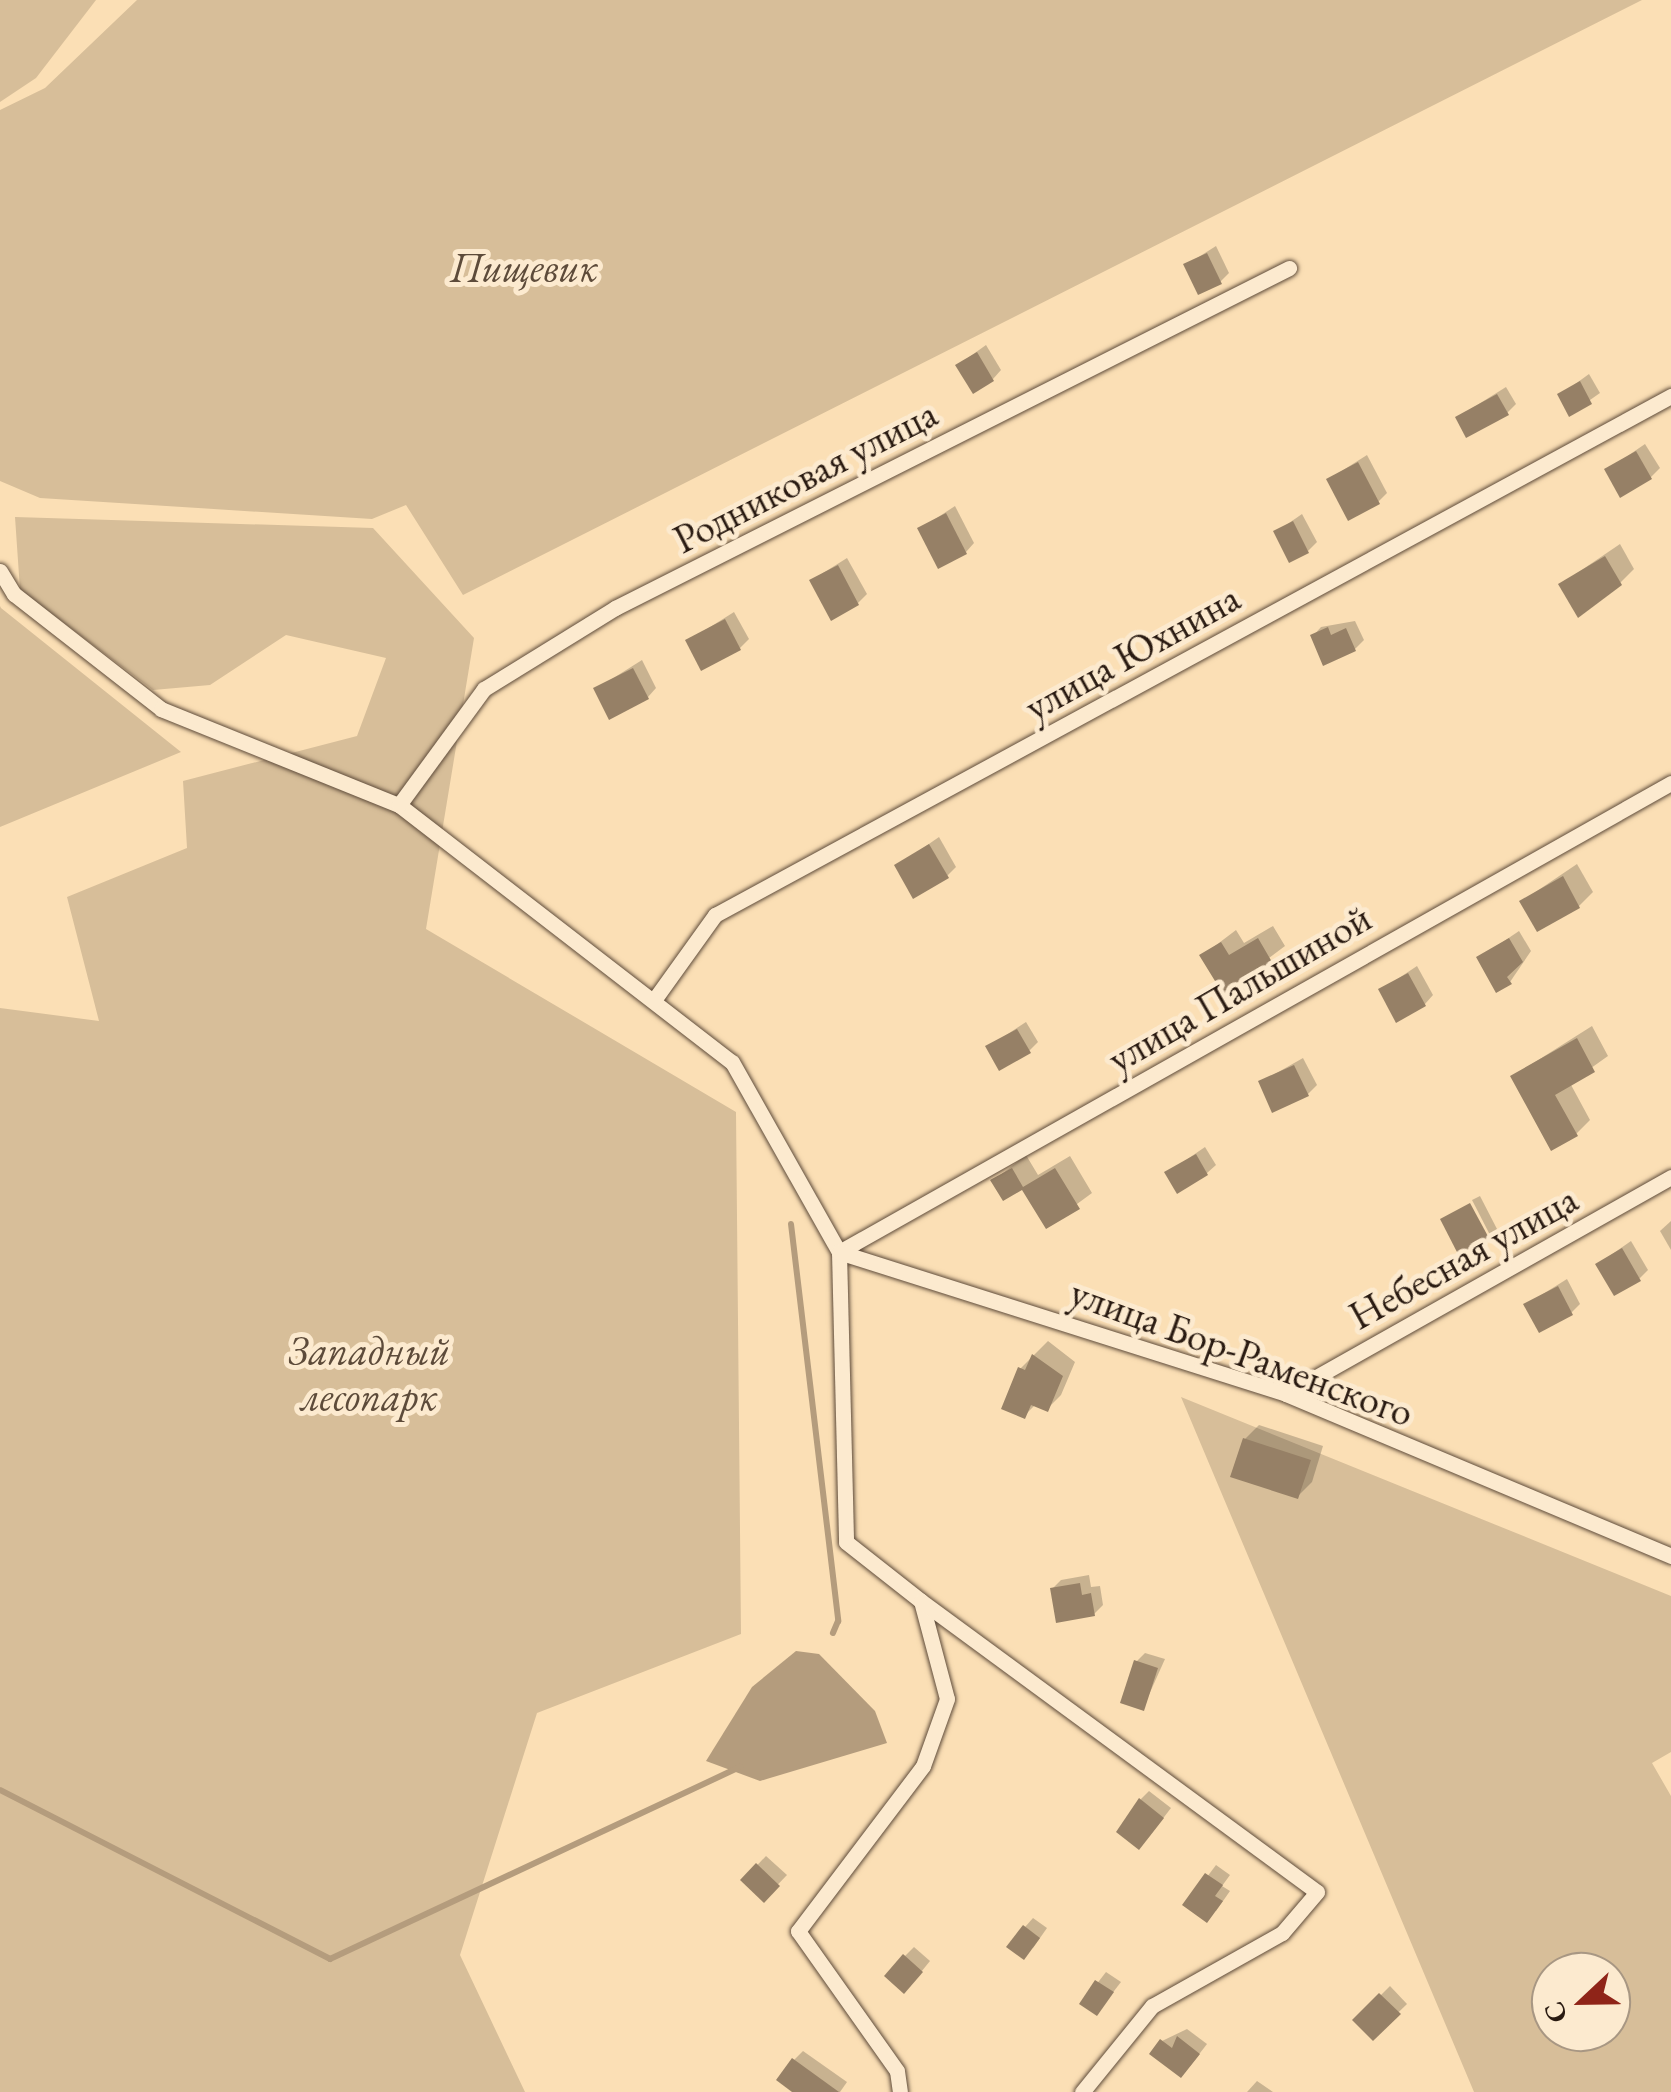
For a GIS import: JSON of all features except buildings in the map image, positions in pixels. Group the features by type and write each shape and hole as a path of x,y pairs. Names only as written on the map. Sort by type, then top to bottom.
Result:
{"street":[{"name":"Родниковая улица","path":"400,805 484,689 615,608 1290,268"},
{"name":"улица Юхнина","path":"654,1000 715,916 1671,396"},
{"path":"0,571 14,594 162,710 400,805 732,1062 839,1252 846,1542 1317,1892 1282,1933 1152,2006 1093,2089"},
{"name":"улица Пальшиной","path":"839,1252 1671,783"},
{"name":"Небесная улица","path":"1286,1394 1671,1176"},
{"name":"улица Бор-Раменского","path":"839,1252 1286,1394 1671,1556"},
{"path":"900,2092 897,2071 798,1931 923,1766 947,1699 922,1600"}],"green space":[{"path":"0,0 96,0 36,78 0,102"},
{"name":"Пищевик","path":"137,0 1642,0 463,595 406,505 372,519 40,498 0,481 0,110 45,88"},
{"name":"Западный лесопарк","path":"15,517 373,528 474,638 426,929 736,1112 741,1634 537,1713 460,1955 525,2092 0,2092 0,1008 99,1021 67,897 187,848 183,781 357,736 386,658 286,635 210,685 153,690 20,590"},
{"path":"1,608 181,752 0,827"},
{"path":"1181,1397 1671,1596 1671,1752 1652,1763 1671,1796 1671,2092 1474,2092"}],"shaded area":[{"path":"796,1651 819,1654 875,1711 887,1743 760,1781 706,1761 752,1687"}],"waterway":[{"path":"791,1224 838,1621 833,1633"},
{"path":"0,1790 330,1959 740,1767"}]}
